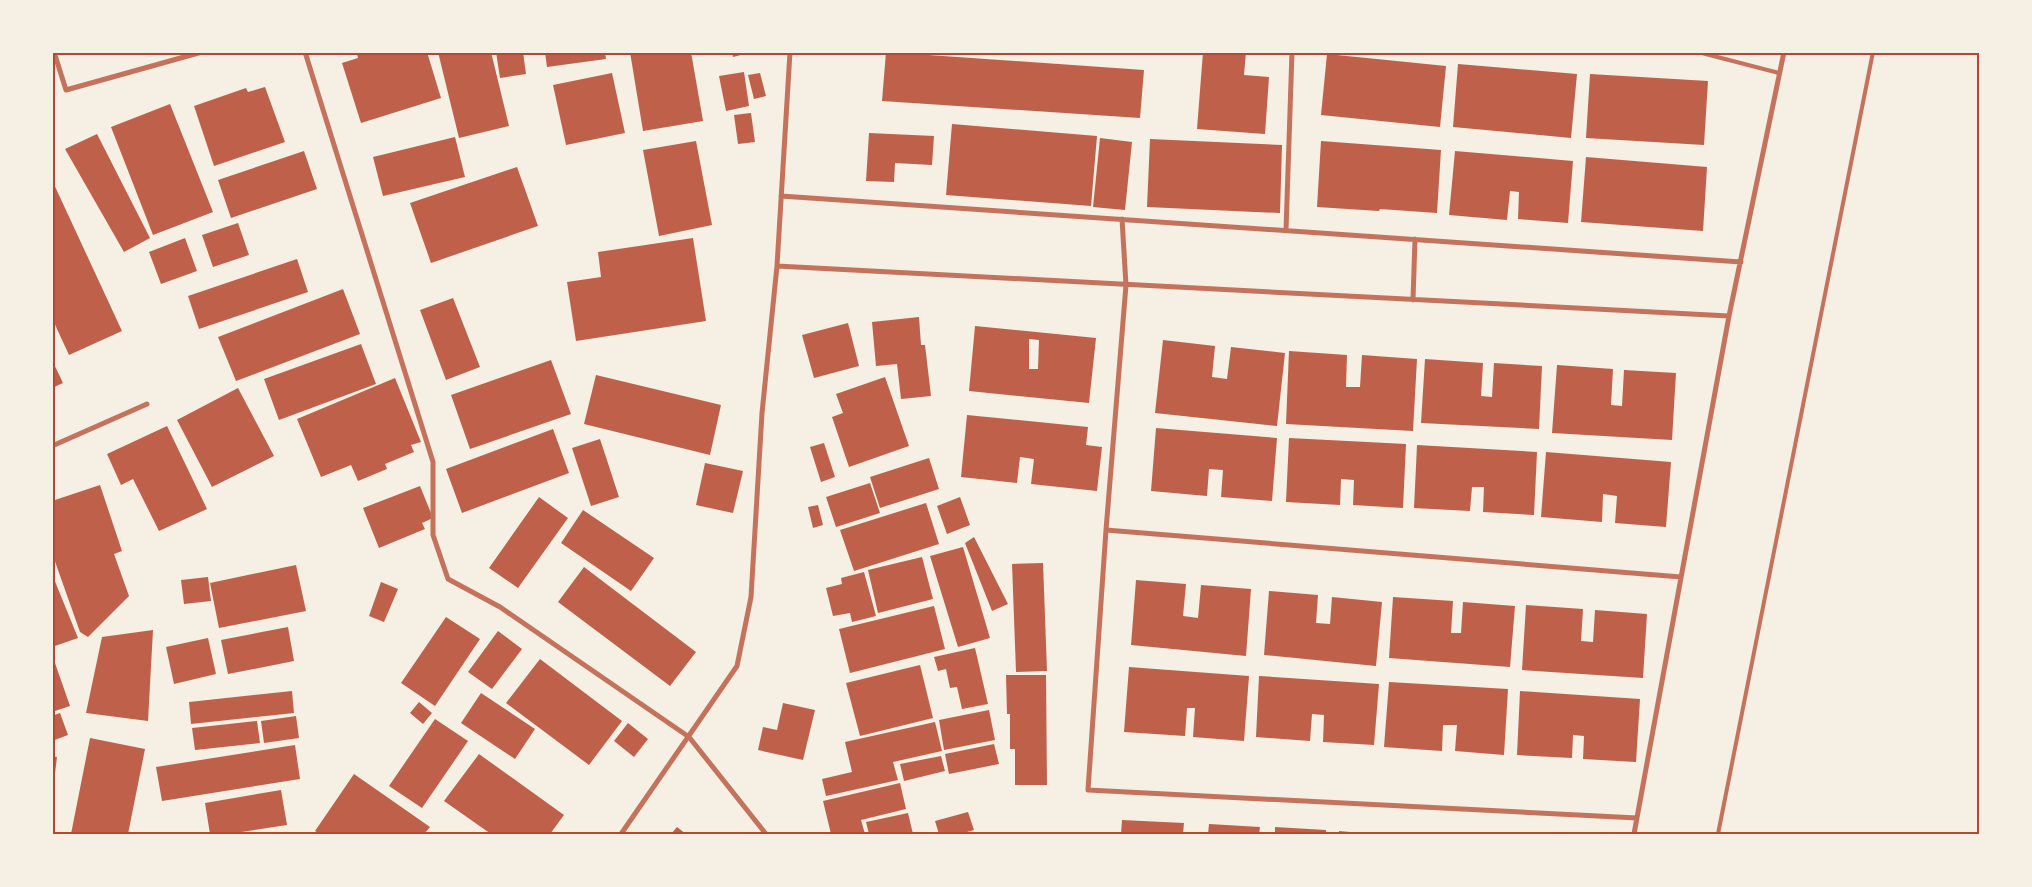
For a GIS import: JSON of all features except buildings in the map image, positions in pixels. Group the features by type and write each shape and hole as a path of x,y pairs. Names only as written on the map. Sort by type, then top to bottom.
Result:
{"street":[{"path":"54,52 66,90 202,52"},
{"path":"305,52 433,462 433,535 448,580 500,607 689,737 766,834"},
{"path":"621,834 736,666 751,597 762,413 777,266 790,52"},
{"path":"1286,230 1292,52"},
{"path":"1634,834 1729,316 1784,52"},
{"path":"781,196 1741,262"},
{"path":"1122,219 1126,285 1106,530 1088,790 1637,818"},
{"path":"1413,300 1415,239"},
{"path":"777,266 1729,316"},
{"path":"52,446 147,404"},
{"path":"1106,530 1682,577"}],"lane":[{"path":"1698,52 1779,73"},
{"path":"1718,834 1873,52"}]}
